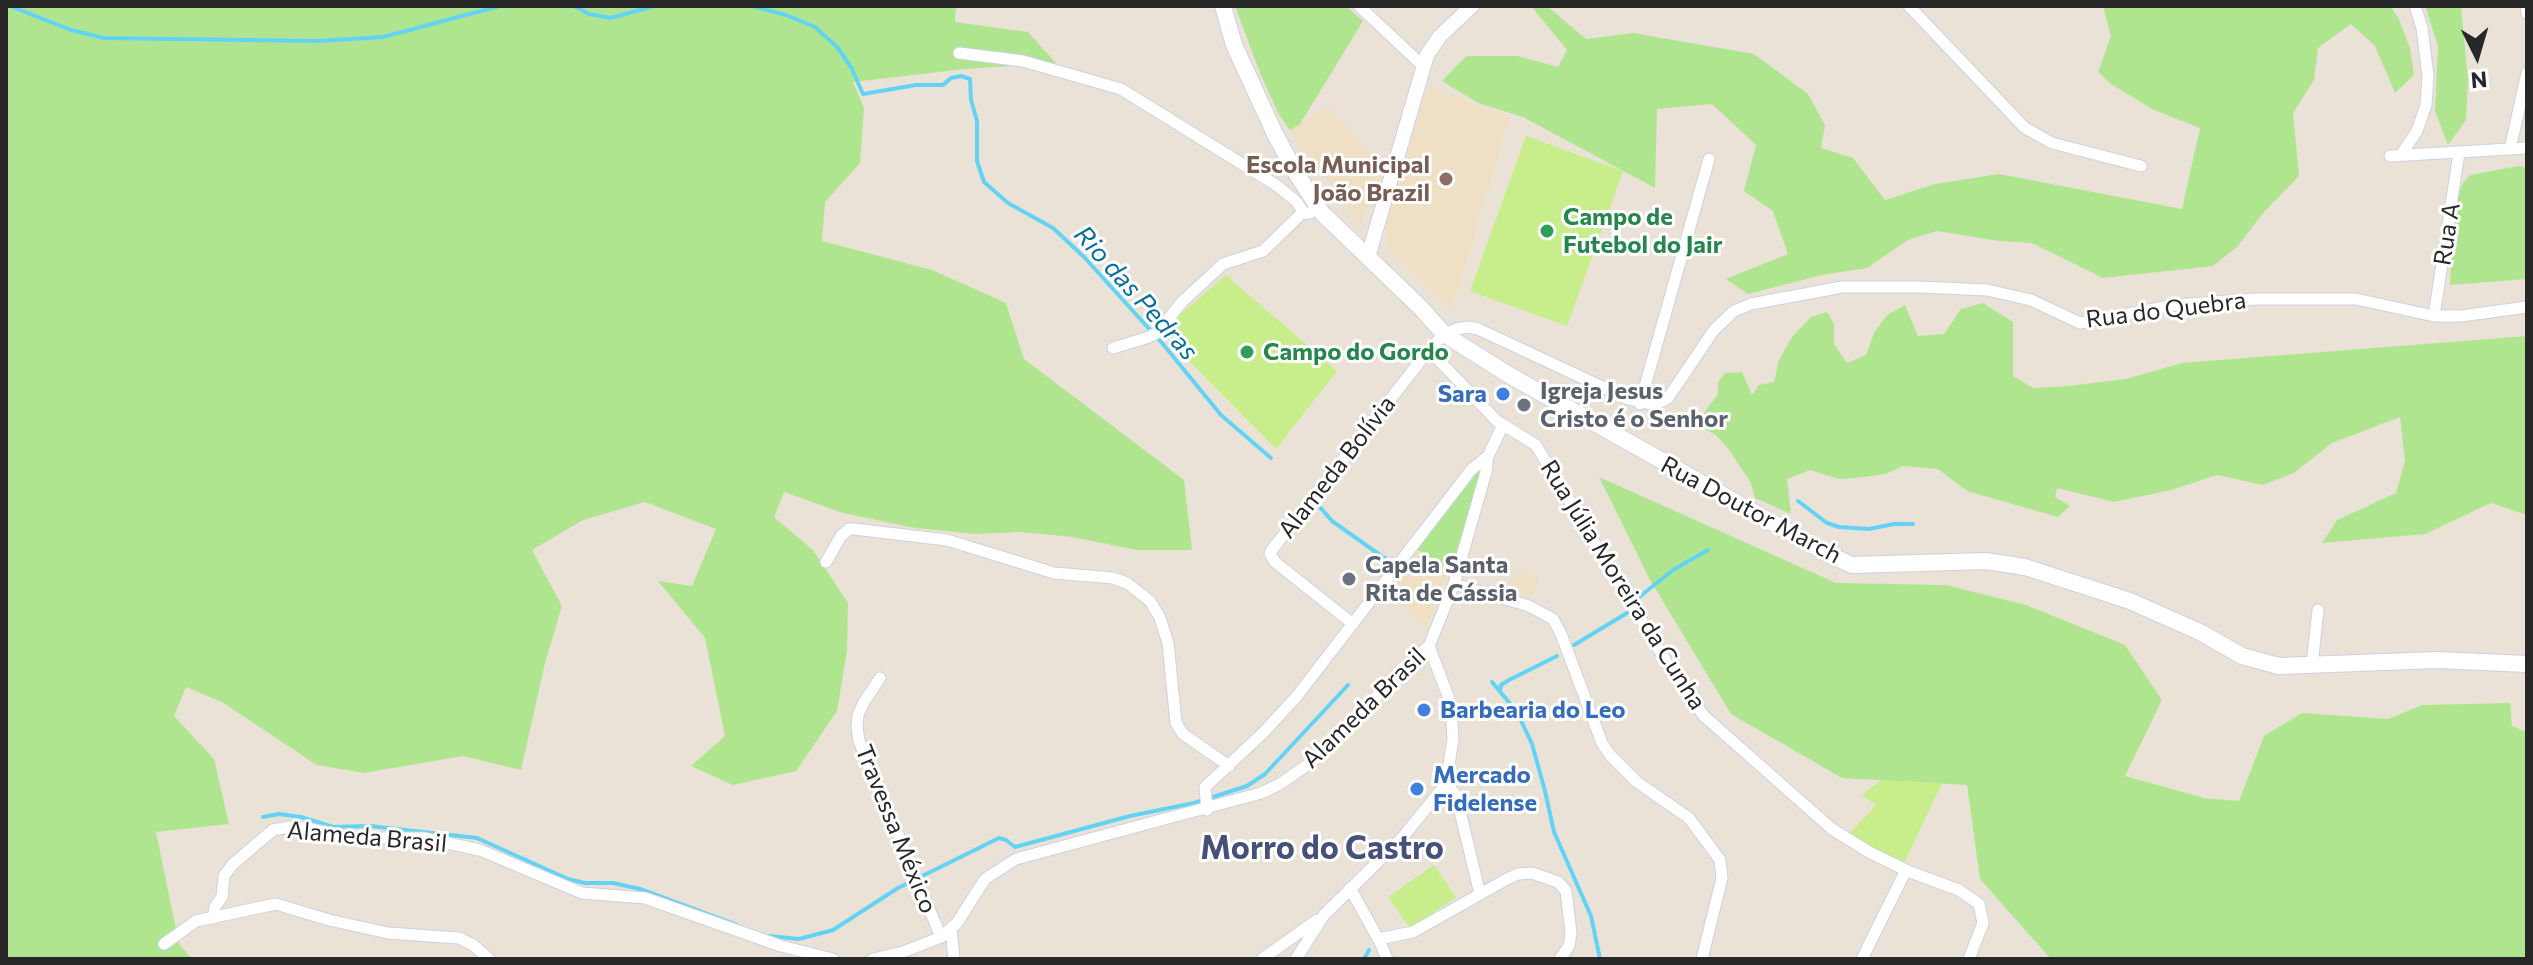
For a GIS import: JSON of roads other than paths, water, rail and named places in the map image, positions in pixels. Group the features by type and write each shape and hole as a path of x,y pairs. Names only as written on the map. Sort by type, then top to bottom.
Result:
{"main road":[{"name":"Rua Doutor March","path":"1223,6 1234,45 1275,134 1322,213 1444,334 1480,358 1677,471 1830,555 1852,565 1986,561 2025,567 2130,601 2202,633 2242,656 2279,666 2437,660 2527,664"}],"street":[{"path":"1359,6 1423,66"},
{"path":"1368,257 1431,46 1472,6"},
{"path":"1909,6 2025,128 2052,143 2141,166"},
{"path":"2526,6 2527,13"},
{"path":"2416,9 2422,28 2428,76 2426,105 2417,131 2396,156 2527,148"},
{"path":"959,53 1023,61 1128,92 1276,185 1296,201 1304,213"},
{"path":"2510,149 2527,73"},
{"name":"Rua A","path":"2434,316 2459,153"},
{"path":"1444,334 1473,327 1640,404 1709,159"},
{"path":"1113,348 1154,335 1182,302 1223,264 1263,251 1304,213 1322,213"},
{"name":"Rua do Quebra","path":"1640,404 1655,405 1668,398 1714,330 1734,311 1751,304 1842,287 1987,290 2031,300 2080,323 2176,305 2325,298 2356,299 2434,316 2461,316 2527,307"},
{"name":"Alameda Bolívia","path":"1353,624 1275,562 1270,554 1444,334"},
{"name":"Rua Júlia Moreira da Cunha","path":"1429,350 1503,425 1536,445 1676,678 1704,716 1832,829 1906,870 1959,890 1979,904 1983,923 1969,959"},
{"name":"Alameda Brasil","path":"873,959 903,952 941,937 951,928 985,879 1016,859 1207,810 1261,793 1299,772 1344,733 1400,670 1429,646 1454,584 1488,456 1503,425"},
{"name":"Alameda Brasil","path":"1207,810 1203,796 1205,787 1297,696 1472,469 1488,456"},
{"path":"1472,469 1486,472"},
{"path":"826,562 841,536 854,529 947,540 1054,573 1113,578 1127,583 1150,601 1160,618 1168,643 1176,723 1183,734 1229,766"},
{"path":"1454,584 1529,606 1553,619 1602,743 1610,755 1637,782 1689,818 1720,860 1722,878 1702,959"},
{"path":"2312,665 2318,610"},
{"path":"1262,959 1324,915 1402,838 1446,784 1453,739 1451,704 1429,646"},
{"name":"Travessa México","path":"880,678 858,715 859,741 941,937"},
{"path":"1446,784 1456,795 1480,894"},
{"name":"Alameda Brasil","path":"213,918 214,909 222,897 223,880 231,866 249,853 259,839 281,828 308,828 351,838 424,838 490,854 582,893 645,898 781,946 833,959"},
{"path":"1862,959 1906,870"},
{"path":"1378,939 1413,932 1507,879 1525,873 1558,882 1566,891 1566,912 1571,933 1569,946 1560,959"},
{"path":"1350,888 1387,959"},
{"path":"164,944 196,921 246,908 282,905 367,929 459,938 489,959"},
{"path":"1296,959 1324,915"},
{"path":"951,928 954,959"}],"waterway":[{"name":"Rio das Pedras","path":"10,6 71,30 104,38 317,41 383,37 500,6"},
{"name":"Rio das Pedras","path":"574,6 589,14 611,18 654,6"},
{"name":"Rio das Pedras","path":"753,6 815,27 837,47 851,67 863,94 916,85 943,85 951,78 961,76 970,79 971,100 977,121 977,161 984,182 1008,203 1053,228 1084,257 1162,343 1221,415 1271,458"},
{"path":"1798,501 1827,523 1839,527 1869,529 1913,524"},
{"name":"Rio das Pedras","path":"1318,505 1332,521 1390,562"},
{"path":"1638,598 1673,570 1708,550"},
{"path":"1574,645 1627,613"},
{"path":"1500,691 1501,685 1509,680 1557,656"},
{"name":"Rio das Pedras","path":"1492,682 1517,712 1532,744 1554,832 1591,916 1600,959"},
{"path":"768,936 799,939 833,930 898,888 999,838 1015,847 1130,816 1194,803 1247,786 1265,774 1348,685"},
{"path":"263,817 279,814 333,827 370,826 477,838 568,879 640,889 737,925"},
{"path":"1364,959 1369,950"}],"place":[{"name":"Escola Municipal João Brazil","path":"1446,179"},
{"name":"Campo de Futebol do Jair","path":"1547,231"},
{"name":"Campo do Gordo","path":"1247,352"},
{"name":"Sara","path":"1503,394"},
{"name":"Igreja Jesus Cristo é o Senhor","path":"1524,405"},
{"name":"Capela Santa Rita de Cássia","path":"1349,579"},
{"name":"Barbearia do Leo","path":"1424,710"},
{"name":"Mercado Fidelense","path":"1417,789"}],"district":[{"name":"Morro do Castro","path":"1322,848"}]}
